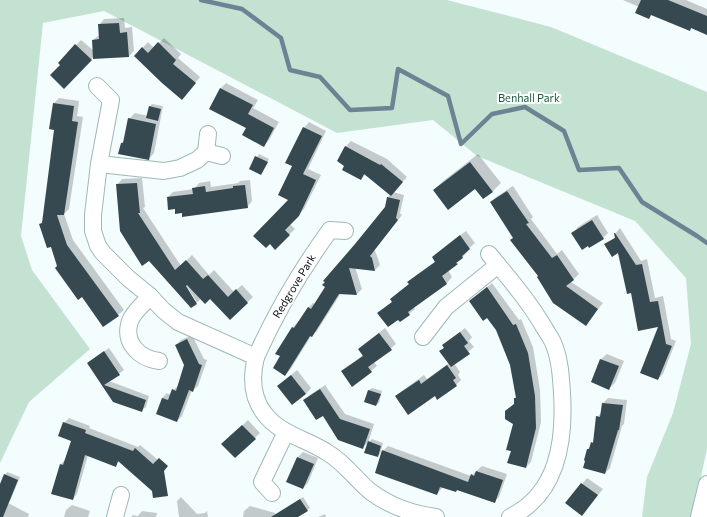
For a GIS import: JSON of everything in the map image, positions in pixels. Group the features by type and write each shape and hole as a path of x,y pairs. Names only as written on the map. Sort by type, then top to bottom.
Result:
{"street":[{"path":"97,86 111,100 99,164 92,223 95,239 103,253 128,278 178,322 256,357"},
{"path":"99,164 164,171 187,166 206,152 208,134"},
{"path":"206,152 222,156"},
{"name":"Redgrove Park","path":"345,231 330,230 311,256 278,311 256,357 252,370 254,392 258,403 270,420 286,432 330,454 342,462 370,491 413,515 436,517"},
{"path":"423,337 446,307 493,259 530,304 554,344 559,363 563,403 560,446 556,463 549,479 536,498 520,512 510,517"},
{"path":"150,296 135,313 131,320 129,337 132,345 137,351 146,358 158,361"},
{"path":"272,494 262,482 286,432"},
{"path":"699,517 707,484"},
{"path":"115,517 121,494"}],"green space":[{"name":"Benhall Park","path":"0,0 447,0 551,27 707,92 707,449 692,517 642,517 647,477 673,413 691,344 686,278 635,221 477,156 433,120 337,133 104,11 43,23 21,236 32,270 90,349 29,402 0,463"}],"building":[{"path":"641,0 668,0 707,16 707,35 691,28 690,31 651,15 649,19 635,13"},
{"path":"119,23 120,33 127,32 129,57 93,59 92,40 99,39 98,24"},
{"path":"158,42 176,60 173,64 196,83 182,100 134,56 142,47 148,53"},
{"path":"75,44 92,60 64,89 50,75 60,65 58,63"},
{"path":"220,88 253,105 248,114 274,128 264,147 242,135 246,128 209,109"},
{"path":"53,103 74,106 72,121 78,122 64,215 57,215 67,245 119,316 103,327 82,297 78,300 55,268 57,266 51,247 47,248 39,224 42,223 54,130 49,129"},
{"path":"149,106 161,109 158,121 146,118"},
{"path":"128,118 156,124 149,160 118,154 121,143 123,143"},
{"path":"303,127 322,136 303,174 316,180 299,216 285,230 290,235 275,250 270,244 266,248 253,236 288,200 278,195 292,166 285,163"},
{"path":"345,146 380,165 381,164 403,182 391,196 364,174 361,180 342,170 344,166 337,161"},
{"path":"255,156 268,162 261,175 249,169"},
{"path":"470,162 493,192 483,199 475,189 448,210 433,190"},
{"path":"137,183 140,213 138,213 175,270 186,260 203,279 208,275 228,297 236,289 248,303 230,320 210,299 205,304 187,285 186,286 197,304 191,308 149,261 142,266 120,231 116,184"},
{"path":"245,185 248,208 182,217 182,213 175,214 175,209 168,210 167,197 193,194 192,188 205,186 206,192"},
{"path":"507,191 529,223 526,224 552,258 557,255 574,280 566,286 598,309 586,326 553,303 537,277 538,276 510,240 513,238 490,202"},
{"path":"387,197 400,200 396,218 398,220 370,256 372,258 375,271 349,268 357,295 339,294 285,376 273,368 280,356 275,354 292,327 294,328 308,307 311,309 325,287 322,285 325,282 323,281 385,207"},
{"path":"592,220 604,239 589,248 588,246 582,250 571,233"},
{"path":"614,233 636,265 642,264 650,302 658,301 666,344 672,346 658,380 640,373 658,327 638,331 631,293 627,294 618,253 612,257 604,244 615,238"},
{"path":"460,235 470,249 462,256 463,258 456,263 458,264 442,276 447,284 408,312 410,315 400,322 398,320 388,327 377,313 392,302 390,299 409,284 407,282 435,262 432,257"},
{"path":"487,287 513,325 516,324 528,353 535,396 536,428 526,468 507,463 511,451 506,450 513,424 505,419 505,411 514,404 514,398 516,398 510,365 496,330 487,318 483,321 469,301"},
{"path":"460,332 468,343 464,346 470,354 451,367 439,351 444,348 442,345"},
{"path":"379,333 392,350 368,367 372,372 352,387 341,371 363,356 358,349"},
{"path":"187,339 199,364 202,365 193,392 189,390 177,422 156,414 162,398 168,400 172,389 176,391 184,365 175,345"},
{"path":"104,351 120,375 104,385 146,400 142,412 113,402 87,363"},
{"path":"600,359 619,366 609,390 591,382"},
{"path":"447,365 456,378 453,380 457,386 437,400 435,396 408,415 395,396 419,380 421,384"},
{"path":"291,375 306,394 292,405 277,386"},
{"path":"320,389 340,419 370,429 363,449 338,440 323,416 316,420 303,400"},
{"path":"368,390 381,394 376,406 364,402"},
{"path":"602,403 623,405 619,430 605,474 583,468 587,449 589,449 591,442 593,443 596,416 600,417"},
{"path":"63,422 86,430 85,433 133,451 135,448 153,464 159,458 168,466 164,471 168,496 153,498 152,491 118,461 116,467 85,455 73,500 51,494 60,464 63,465 71,441 58,436"},
{"path":"242,425 256,439 235,458 221,444"},
{"path":"368,441 381,446 378,457 364,453"},
{"path":"382,450 468,482 471,474 474,476 476,471 503,480 495,503 457,490 456,492 440,487 437,495 375,473"},
{"path":"297,457 314,464 303,489 286,482"},
{"path":"4,474 18,480 3,517 0,517 0,484"},
{"path":"581,483 598,495 582,516 565,503"},
{"path":"300,499 308,511 298,517 271,517"}],"waterway":[{"path":"201,0 242,9 281,38 290,70 320,77 350,110 392,108 398,69 448,96 461,144 492,114 525,107 564,131 579,170 619,168 642,202 707,243"}]}
